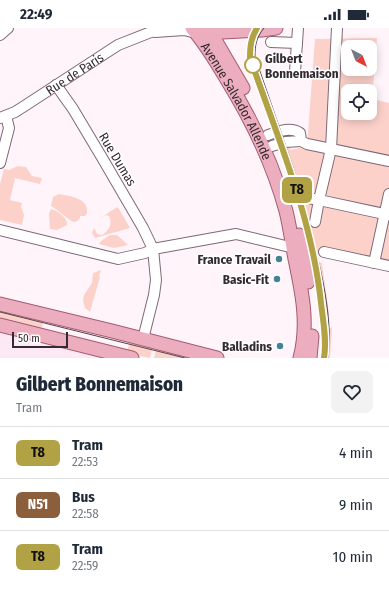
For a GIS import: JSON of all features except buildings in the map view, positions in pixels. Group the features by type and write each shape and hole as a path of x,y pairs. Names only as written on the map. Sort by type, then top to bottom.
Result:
{"main road":[{"name":"Rue de Paris","path":"201,31 262,30 276,28"},
{"name":"Avenue Salvador Allende","path":"201,31 259,117 270,141 291,205 306,265 312,325 310,358"},
{"name":"Avenue Salvador Allende","path":"201,31 218,64 243,105 263,145 271,164 286,210 301,286 304,311 304,332 300,358"},
{"path":"0,304 217,358"},
{"path":"0,325 132,358"}],"street":[{"path":"0,35 8,28"},
{"path":"295,72 298,28"},
{"path":"315,222 331,149 337,28"},
{"name":"Rue de Paris","path":"3,117 26,106 118,45 156,30 201,31"},
{"path":"271,42 297,43"},
{"name":"Rue Dumas","path":"56,85 68,101 140,222 153,249"},
{"path":"0,163 9,128 3,117"},
{"path":"270,141 301,141 307,144 389,161"},
{"path":"374,263 387,214 389,194"},
{"path":"308,198 387,214"},
{"path":"0,230 118,260 145,253 153,249 236,234 294,248"},
{"path":"143,339 154,295 156,280 153,249"},
{"path":"324,252 389,266"}],"shaded area":[{"path":"377,38 377,40 341,40 341,76 374,76 373,84 341,84 341,120 377,120 377,100 389,103 389,269 311,251 295,190 281,147 289,146 291,150 307,146 315,39"},
{"path":"18,166 26,167 32,176 42,178 40,184 15,178 10,200 22,203 21,207 24,215 22,225 0,220 0,184 4,169 9,170"},
{"path":"59,194 73,197 82,201 87,208 87,213 85,216 80,216 76,222 74,222 51,206 53,197"},
{"path":"117,207 130,228 95,238 92,233 94,228 97,234 102,235 108,229 111,221 109,216 106,215 99,219"},
{"path":"51,209 62,215 67,222 67,225 57,230 50,229 49,214"},
{"path":"110,235 117,235 128,245 114,248 99,244"},
{"path":"313,261 322,263 329,315 322,319 318,287"},
{"path":"101,270 90,312 85,308 83,301 84,295 92,283 93,273"},
{"path":"0,307 44,318 41,332 0,322"},
{"path":"332,327 330,358 322,358 323,333"},
{"path":"0,331 33,340 105,358 0,358"},
{"path":"130,340 153,345 150,358 127,353"},
{"path":"157,347 203,358 154,358"}],"tram line":[{"name":"T8","path":"257,28 250,45 250,58 296,186 301,204 319,280 324,324 324,358"},
{"path":"264,28 256,42 255,57 295,174 317,257 324,286 328,315 328,358"},
{"path":"0,312 185,358"}],"place":[{"name":"Gilbert Bonnemaison","path":"253,65"},
{"name":"France Travail","path":"279,259"},
{"name":"Basic-Fit","path":"277,279"},
{"name":"Balladins","path":"280,346"}]}
